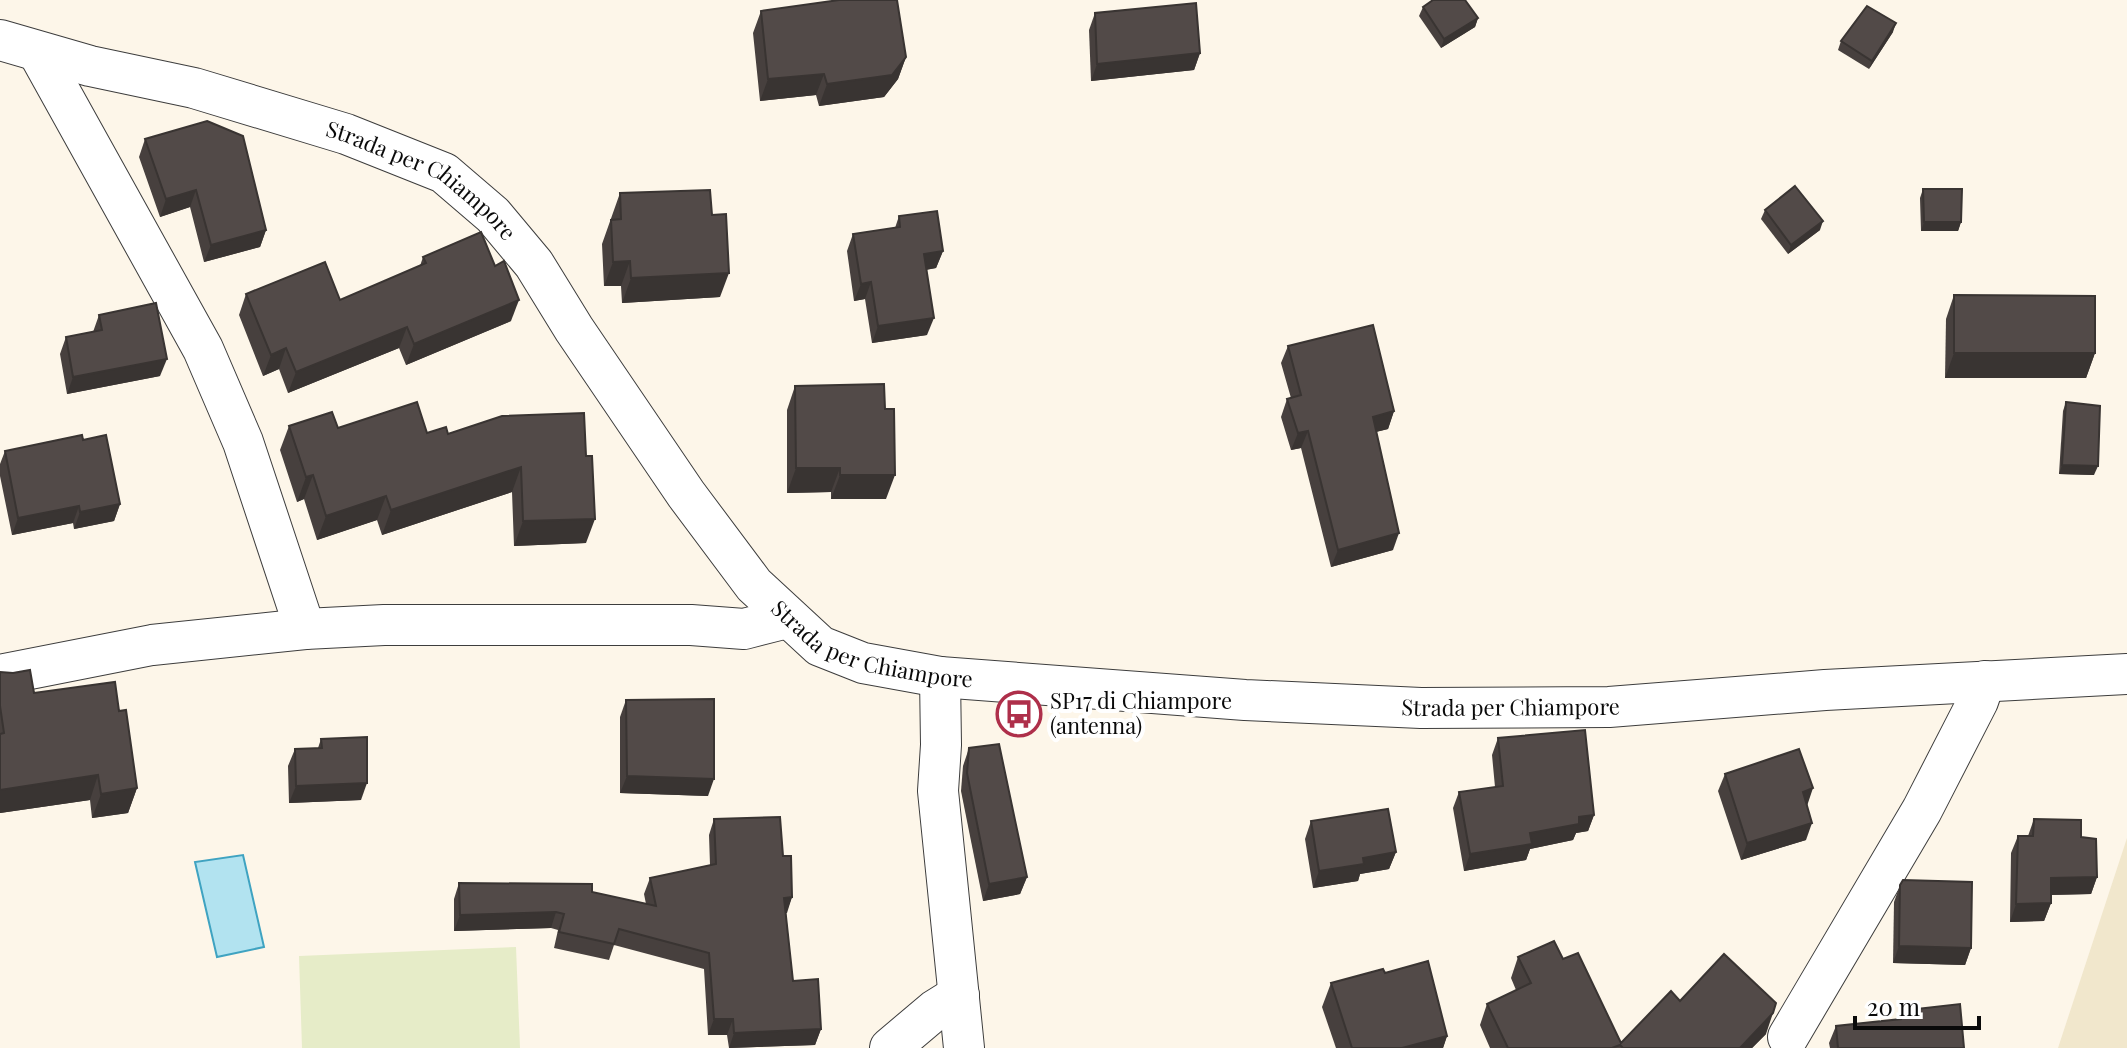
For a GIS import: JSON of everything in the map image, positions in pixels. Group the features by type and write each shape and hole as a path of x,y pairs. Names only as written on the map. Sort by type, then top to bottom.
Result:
{"street":[{"name":"Strada per Chiampore","path":"0,40 38,52 194,88 346,134 444,173 493,215 534,264 574,329 686,494 754,585 820,646 863,663 940,677 1245,700 1421,708 1609,707 2127,674"},
{"path":"38,52 203,349 243,442 305,629"},
{"path":"0,675 152,645 305,629 384,625 691,625 744,629 787,618"},
{"path":"940,677 938,791 964,1048"},
{"path":"1799,1042 1833,1000 1825,974 1922,810 1978,701 1985,681"},
{"path":"890,1048 935,1010 959,995"}],"shaded area":[{"path":"2127,838 2127,1048 2058,1048"}],"green space":[{"path":"516,947 520,1048 302,1048 299,956"}],"water":[{"path":"243,855 264,947 217,957 195,862"}],"building":[{"path":"839,0 897,0 906,57 892,75 827,84 824,74 768,79 761,11"},
{"path":"1433,0 1465,0 1478,18 1444,39 1423,7"},
{"path":"1196,3 1200,53 1097,64 1095,13"},
{"path":"1867,6 1896,23 1872,61 1841,41"},
{"path":"207,121 243,136 266,230 211,245 196,190 166,199 145,139"},
{"path":"1795,186 1823,221 1791,245 1765,210"},
{"path":"1923,189 1962,189 1961,222 1924,222"},
{"path":"710,190 712,215 726,214 729,273 631,278 630,261 613,262 611,220 621,219 620,193"},
{"path":"937,211 943,251 924,254 934,318 878,326 871,282 861,284 853,234 900,227 899,216"},
{"path":"481,232 495,266 504,261 519,300 414,344 407,327 296,372 286,348 271,355 246,294 325,262 340,300 426,263 423,257"},
{"path":"1954,295 2095,296 2095,353 1954,353"},
{"path":"156,303 167,359 73,377 66,337 102,330 99,315"},
{"path":"1373,325 1394,411 1373,417 1399,533 1338,550 1308,431 1298,433 1287,399 1301,395 1288,346"},
{"path":"884,384 885,409 894,409 895,475 840,475 840,468 796,468 795,386"},
{"path":"417,402 427,433 446,427 448,434 502,416 584,413 586,456 592,456 595,519 523,521 521,467 391,510 386,496 326,516 313,475 306,477 289,426 332,412 338,428"},
{"path":"2066,402 2100,406 2098,466 2062,465"},
{"path":"82,435 83,440 106,435 120,504 80,512 79,506 18,518 5,451"},
{"path":"30,670 34,693 115,682 119,711 126,710 137,788 101,794 98,775 0,790 0,734 4,733 0,672"},
{"path":"714,699 714,779 627,776 626,700"},
{"path":"1585,730 1594,815 1579,817 1579,824 1530,833 1532,844 1470,854 1459,792 1503,786 1498,738"},
{"path":"367,737 367,783 296,786 295,749 322,748 321,739"},
{"path":"999,744 1027,877 989,884 967,773 969,748"},
{"path":"1799,749 1813,788 1803,792 1812,823 1747,843 1725,774"},
{"path":"1388,809 1396,852 1363,858 1364,864 1319,871 1311,821"},
{"path":"780,817 783,856 791,856 792,897 784,898 793,981 818,979 821,1029 734,1033 733,1019 714,1019 709,953 619,929 614,944 559,932 564,914 556,912 460,915 459,883 592,884 592,892 656,906 650,878 716,864 714,819"},
{"path":"2034,819 2081,820 2081,837 2096,839 2097,877 2051,878 2051,903 2016,904 2018,836 2033,836"},
{"path":"1903,880 1972,882 1971,948 1899,946 1900,885"},
{"path":"1554,941 1563,959 1578,953 1621,1043 1671,991 1680,1001 1724,954 1776,1003 1773,1013 1740,1048 1623,1048 1620,1045 1612,1048 1508,1048 1487,1004 1531,983 1518,957"},
{"path":"1428,961 1447,1036 1402,1048 1352,1048 1331,983"},
{"path":"1960,1004 1964,1048 1838,1048 1836,1026 1901,1019 1900,1011"}],"place":[{"name":"SP17 di Chiampore (antenna)","path":"1019,714"}]}
